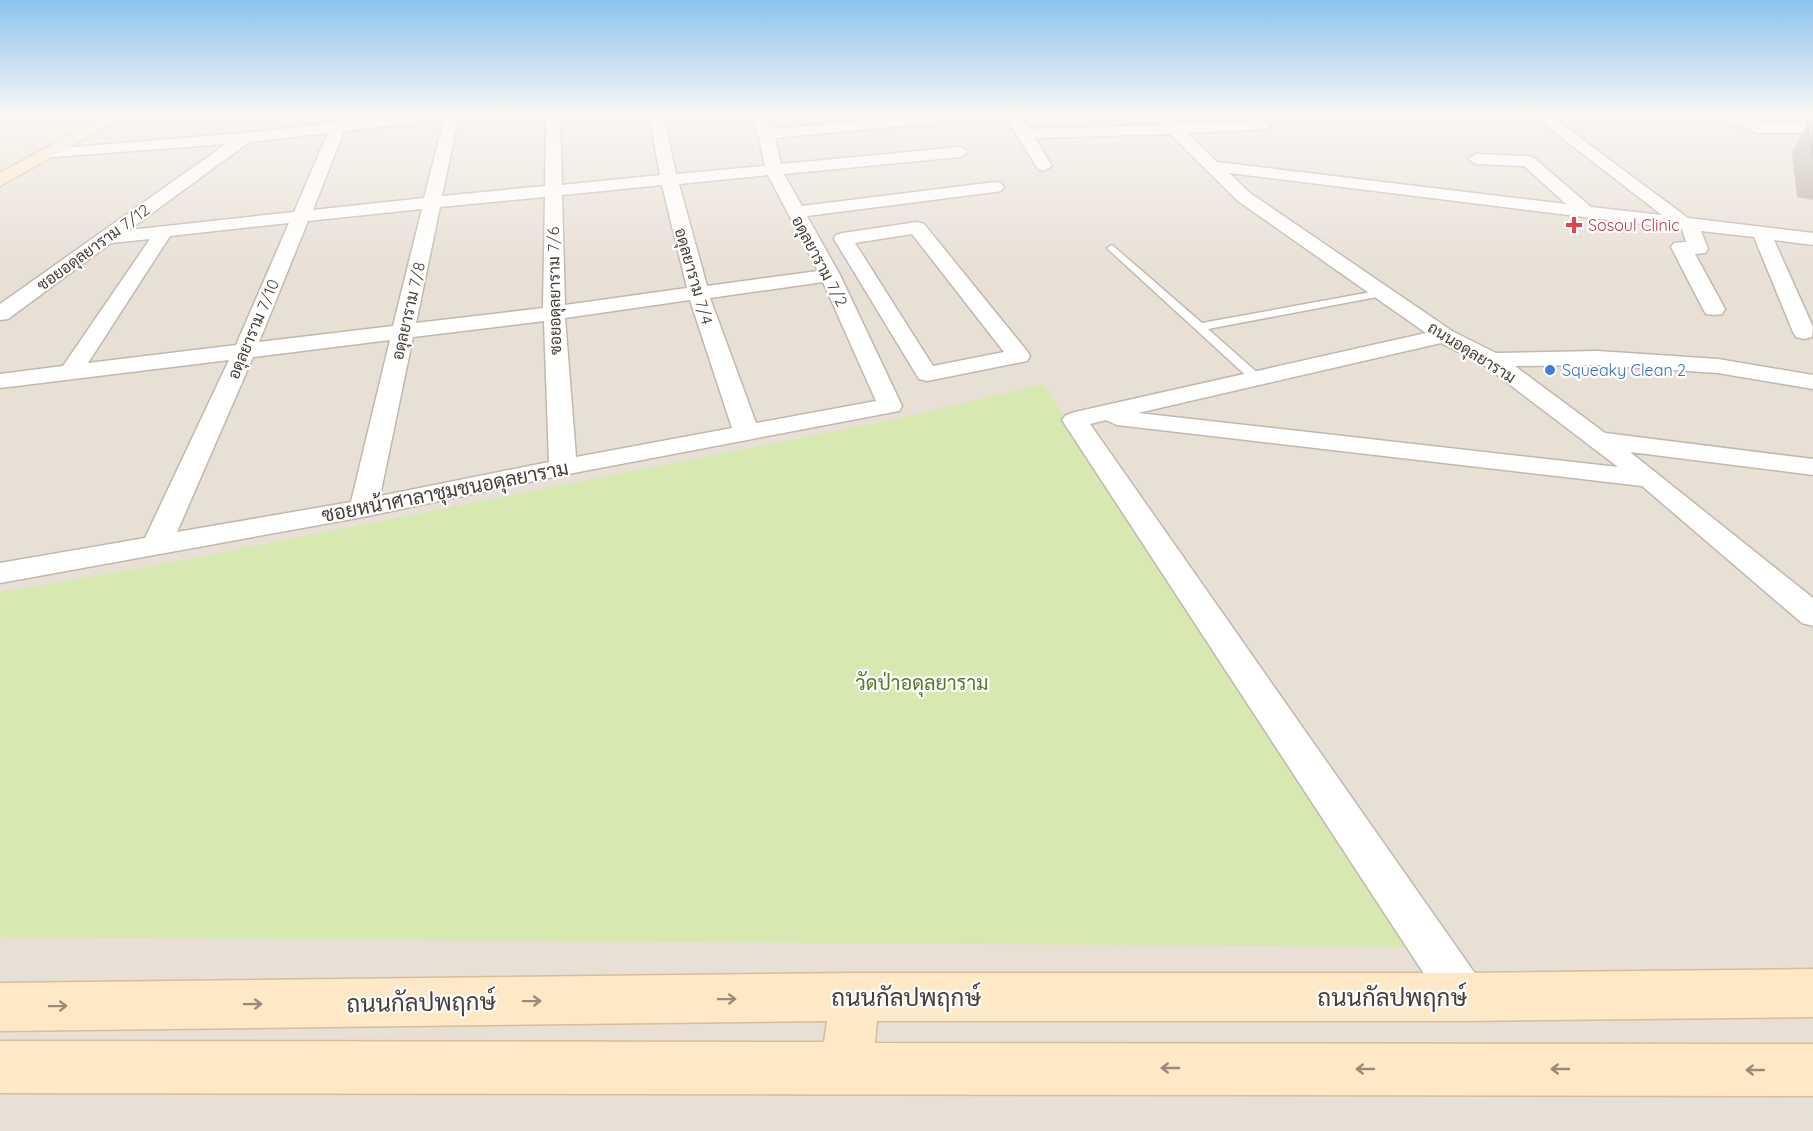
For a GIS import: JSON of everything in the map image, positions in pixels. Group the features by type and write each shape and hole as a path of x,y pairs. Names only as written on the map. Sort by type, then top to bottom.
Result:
{"main road":[{"path":"0,180 25,167"},
{"name":"ถนนกัลปพฤกษ์","path":"0,1006 855,997 1465,997 1813,993"},
{"path":"846,1068 855,997"},
{"path":"0,1067 1813,1070"}],"street":[{"name":"ซอยอดุลยาราม 7/12","path":"0,314 205,167"},
{"name":"อดุลยาราม 7/10","path":"156,546 244,352 323,167"},
{"name":"อดุลยาราม 7/8","path":"363,508 441,167"},
{"name":"ซอยอดุลยาราม 7/6","path":"553,167 554,313 563,467"},
{"name":"อดุลยาราม 7/4","path":"666,167 697,292 722,370 747,434"},
{"name":"อดุลยาราม 7/2","path":"773,167 795,212 830,274 890,406"},
{"path":"105,238 433,202 815,167"},
{"name":"ถนนอดุลยาราม","path":"1212,167 1244,197 1444,336 1492,360 1651,480 1813,615"},
{"path":"1218,167 1579,205"},
{"path":"1483,167 1504,190 1686,223 1813,239"},
{"path":"1535,167 1579,205"},
{"path":"1610,167 1686,223 1698,249 1681,247 1714,309"},
{"path":"795,212 995,187"},
{"path":"917,228 1019,357 927,374 882,302 843,239 917,228"},
{"path":"70,373 164,232"},
{"path":"1761,232 1804,332"},
{"path":"0,381 554,313 830,274"},
{"path":"844,307 882,302"},
{"path":"1444,336 1075,420 1465,997"},
{"path":"1492,360 1598,358 1718,366 1813,382"},
{"name":"ซอยหน้าศาลาชุมชนอดุลยาราม","path":"0,573 363,508 563,467 890,406"},
{"path":"1094,415 1651,480"},
{"path":"1597,440 1813,467"}],"lane":[{"path":"1112,248 1256,378"},
{"path":"1200,327 1382,293"}],"shaded area":[{"path":"0,167 1813,167 1813,1131 0,1131"}],"green space":[{"name":"วัดป่าอดุลยาราม","path":"1043,384 1408,947 0,937 0,592 154,566 897,419"}],"place":[{"name":"Sosoul Clinic","path":"1574,225"},
{"name":"Squeaky Clean 2","path":"1550,370"}]}
